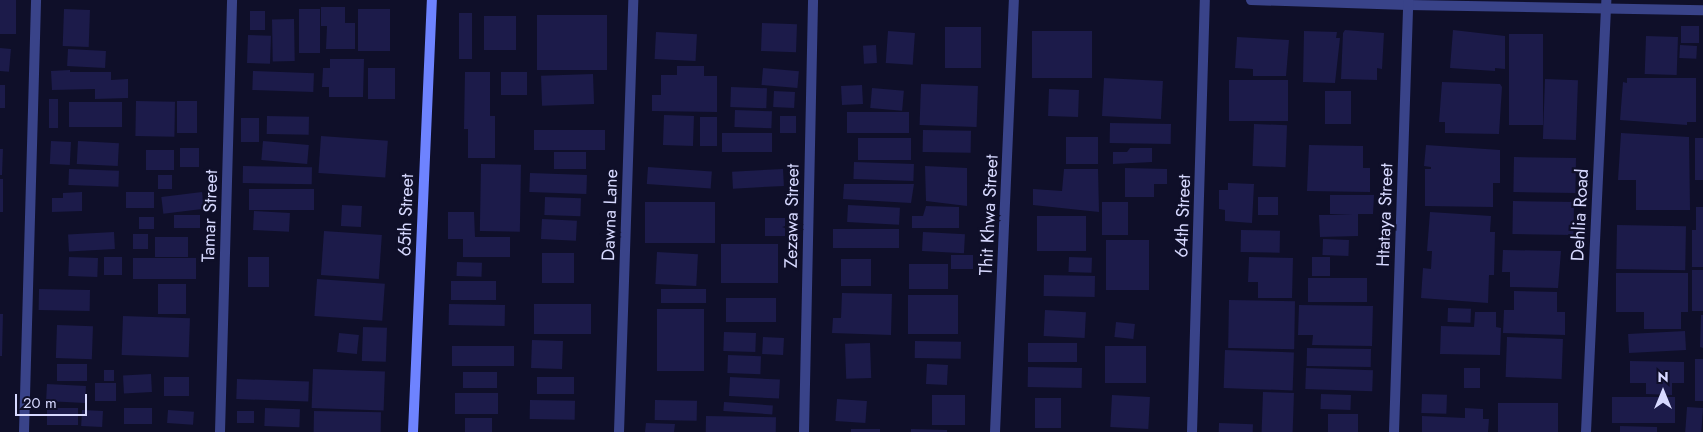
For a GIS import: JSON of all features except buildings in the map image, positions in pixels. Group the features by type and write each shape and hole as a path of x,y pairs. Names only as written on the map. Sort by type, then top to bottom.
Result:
{"street":[{"path":"24,432 36,0"},
{"name":"Tamar Street","path":"220,432 232,0"},
{"name":"65th Street","path":"413,432 432,0"},
{"name":"Dawna Lane","path":"619,432 633,0"},
{"name":"Zezawa Street","path":"804,432 813,0"},
{"name":"Thit Khwa Street","path":"995,432 1014,0"},
{"name":"64th Street","path":"1192,432 1205,0"},
{"path":"1251,0 1606,4 1703,10"},
{"name":"Htataya Street","path":"1394,432 1408,3"},
{"name":"Dehlia Road","path":"1586,432 1606,4"}]}
